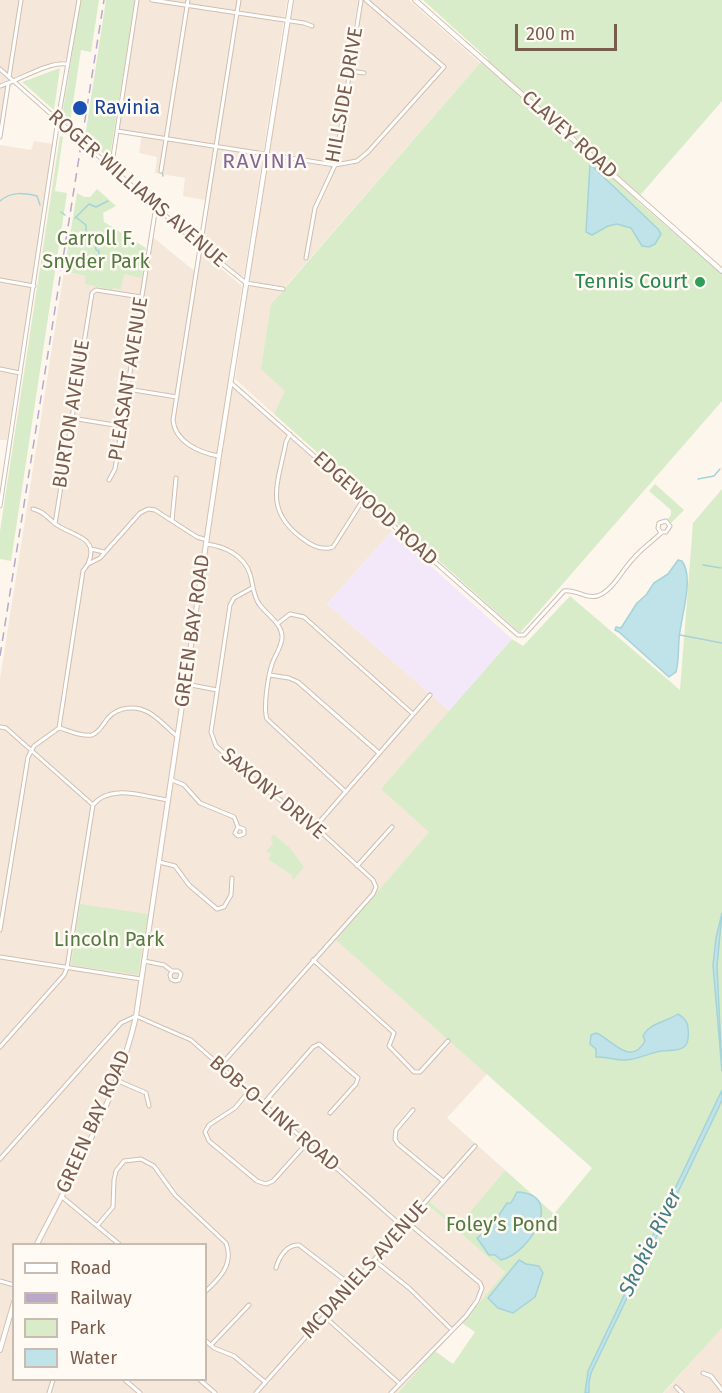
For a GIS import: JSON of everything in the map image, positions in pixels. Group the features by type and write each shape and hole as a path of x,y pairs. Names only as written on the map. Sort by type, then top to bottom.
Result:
{"main road":[{"name":"GREEN BAY ROAD","path":"38,1243 116,1080 136,1016 230,382 291,0"},
{"name":"CLAVEY ROAD","path":"415,0 722,271"},
{"path":"0,1350 12,1309"}],"street":[{"path":"9,77 21,0"},
{"path":"0,506 58,120 79,0"},
{"path":"108,164 113,157 137,0"},
{"path":"152,0 312,26"},
{"path":"161,171 188,0"},
{"path":"219,456 197,450 177,432 173,420 239,0"},
{"name":"HILLSIDE DRIVE","path":"306,258 315,208 335,165 361,0"},
{"path":"117,130 266,155 335,165 350,164 364,156 444,67 366,0"},
{"path":"0,86 8,85 58,64 67,64"},
{"name":"ROGER WILLIAMS AVENUE","path":"0,69 246,283"},
{"path":"350,71 364,73"},
{"path":"0,137 8,85"},
{"name":"PLEASANT AVENUE","path":"109,480 115,470 156,206"},
{"path":"0,280 34,286"},
{"path":"246,283 284,289"},
{"name":"BURTON AVENUE","path":"55,524 92,293 95,290 141,297"},
{"path":"0,369 20,373"},
{"name":"EDGEWOOD ROAD","path":"230,382 519,636 524,635 564,591 571,590 591,597 608,590 633,558 661,532"},
{"path":"127,389 177,397"},
{"path":"71,418 121,426"},
{"path":"290,434 286,442 276,504 281,517 301,538 320,548 333,547 363,500"},
{"path":"172,521 176,478"},
{"path":"0,930 26,765 34,746 59,728 82,572 88,564 91,549 78,535 55,524 42,512 33,509"},
{"path":"88,564 97,561 145,510 154,510 206,542 225,548 243,561 250,573 252,588 260,605 282,633 282,640 270,675 265,709 268,721 346,792"},
{"path":"91,549 104,552"},
{"name":"SAXONY DRIVE","path":"252,588 234,598 230,605 211,732 214,743 264,788 314,827 373,880 376,887 373,894 313,960"},
{"path":"277,624 290,614 304,617 413,714"},
{"path":"270,675 298,682 379,753"},
{"path":"186,684 217,690"},
{"path":"314,827 430,695"},
{"path":"59,728 84,736 93,734 117,711 136,708 148,712 177,736"},
{"path":"1,727 93,805"},
{"path":"171,780 184,785 200,803 234,817 238,827"},
{"path":"0,1047 64,975 67,968 93,805 104,796 115,793 168,800"},
{"path":"357,866 392,827"},
{"path":"159,862 175,866 189,885 217,909 224,907 231,895 232,878"},
{"path":"0,957 141,979"},
{"path":"220,1066 313,960 394,1033 389,1046 414,1072 420,1072 448,1041"},
{"path":"144,961 164,965 172,971"},
{"path":"0,1159 121,1023 136,1016"},
{"name":"BOB-O-LINK ROAD","path":"136,1016 188,1038 403,1227"},
{"path":"263,1104 313,1047 319,1044 358,1078 356,1084 330,1113"},
{"path":"116,1080 146,1093 149,1106"},
{"path":"249,1091 238,1106 209,1125 205,1135 209,1141 257,1181 264,1184 273,1181 307,1143"},
{"path":"413,1110 397,1128 395,1138 407,1152 444,1182"},
{"name":"MCDANIELS AVENUE","path":"256,1393 475,1146"},
{"path":"98,1226 115,1204 114,1180 120,1165 124,1161 135,1158 150,1163 175,1196 226,1243 229,1251 228,1264 207,1290"},
{"path":"61,1196 117,1243"},
{"path":"391,1393 466,1316 477,1301 482,1287 408,1222"},
{"path":"276,1268 280,1257 289,1247 299,1245 351,1285"},
{"path":"374,1260 409,1288 450,1328"},
{"path":"210,1346 249,1305"},
{"path":"324,1316 399,1383"},
{"path":"207,1342 210,1346 234,1356 266,1382"},
{"path":"704,1373 711,1376 722,1390"},
{"path":"126,1381 140,1393"},
{"path":"201,1381 215,1393"},
{"path":"676,1388 682,1393"}],"shaded area":[{"path":"0,0 77,0 67,59 19,78 6,91 0,122"},
{"path":"139,0 287,0 244,276 239,275 203,243 210,201 183,196 185,178 155,173 157,157 139,153 142,133 121,130 119,126"},
{"path":"293,0 358,0 333,160 330,162 270,151"},
{"path":"363,0 409,0 480,63 285,287 252,282 249,277 269,158 341,167 337,163"},
{"path":"34,141 53,144 7,440 0,440 0,145 31,150"},
{"path":"154,238 198,274 201,256 204,254 242,286 228,381 392,531 327,604 450,711 382,789 430,831 337,940 487,1074 447,1118 505,1170 458,1226 429,1201 427,1204 505,1272 398,1393 0,1393 0,679 64,271 85,276 85,284 124,274 146,278"},
{"path":"252,285 282,291 271,304 286,391 274,414 235,379 248,288"},
{"path":"392,531 512,639 450,711 327,604"},
{"path":"722,1327 722,1393 664,1393"}],"green space":[{"path":"81,0 99,0 91,52 81,50 70,123 62,116"},
{"path":"106,0 135,0 110,156 107,157 85,137"},
{"path":"423,0 722,0 722,101 636,200 722,274 722,401 520,633 274,414 285,391 261,369 271,304 480,63 488,59"},
{"path":"60,68 54,110 22,82"},
{"path":"60,136 63,137 55,191 67,193 11,561 0,559 0,531"},
{"name":"Carroll F. Snyder Park","path":"97,189 116,206 103,213 104,222 146,248 142,278 124,274 121,289 113,288 112,290 85,284 85,276 64,271 77,193 90,197"},
{"path":"655,484 684,510 671,523 667,520 671,515 671,510 649,491"},
{"path":"722,489 722,1328 663,1393 398,1393 435,1351 453,1364 475,1332 462,1323 505,1272 427,1204 429,1201 458,1226 505,1170 554,1214 592,1168 336,940 429,832 381,789 512,639 523,646 570,596 680,690 693,523"},
{"path":"273,834 290,848 304,867 293,880 292,875 268,859 272,854 266,851 273,844 271,840"},
{"name":"Lincoln Park","path":"80,904 148,914 138,975 71,965"}],"water":[{"path":"590,164 658,229 661,234 655,244 649,247 642,246 631,228 617,224 592,235 586,232"},
{"path":"678,560 682,561 686,569 687,588 677,668 676,672 669,677 615,630 616,627 621,628 637,603 654,583 668,574"},
{"path":"722,913 717,966 722,1071 713,965"},
{"path":"678,1014 688,1026 687,1042 682,1049 620,1060 596,1057 596,1049 590,1044 591,1035 596,1033 620,1049 633,1052 639,1049 645,1041 643,1036 649,1028"},
{"name":"Skokie River","path":"722,1090 722,1100 718,1109 591,1373 589,1393 585,1393 588,1371"},
{"name":"Foley’s Pond","path":"517,1192 532,1195 540,1203 541,1213 532,1236 512,1255 501,1260 495,1255 489,1255 477,1238 491,1227"},
{"path":"519,1260 526,1264 539,1266 543,1273 535,1297 513,1313 498,1308 488,1298"}],"waterway":[{"path":"162,172 163,176"},
{"path":"0,201 13,194 22,194 37,196 40,205"},
{"path":"75,218 89,204 96,207 108,201"},
{"path":"61,212 65,215"},
{"path":"77,218 86,225 86,231 94,238 96,250 99,251 98,261"},
{"path":"698,479 714,476 720,469"},
{"path":"703,565 721,568"},
{"path":"680,635 722,643"}],"railway":[{"path":"0,656 104,0"}],"place":[{"name":"Ravinia","path":"80,108"},
{"name":"Tennis Court","path":"700,282"}],"district":[{"name":"RAVINIA","path":"265,162"}]}
